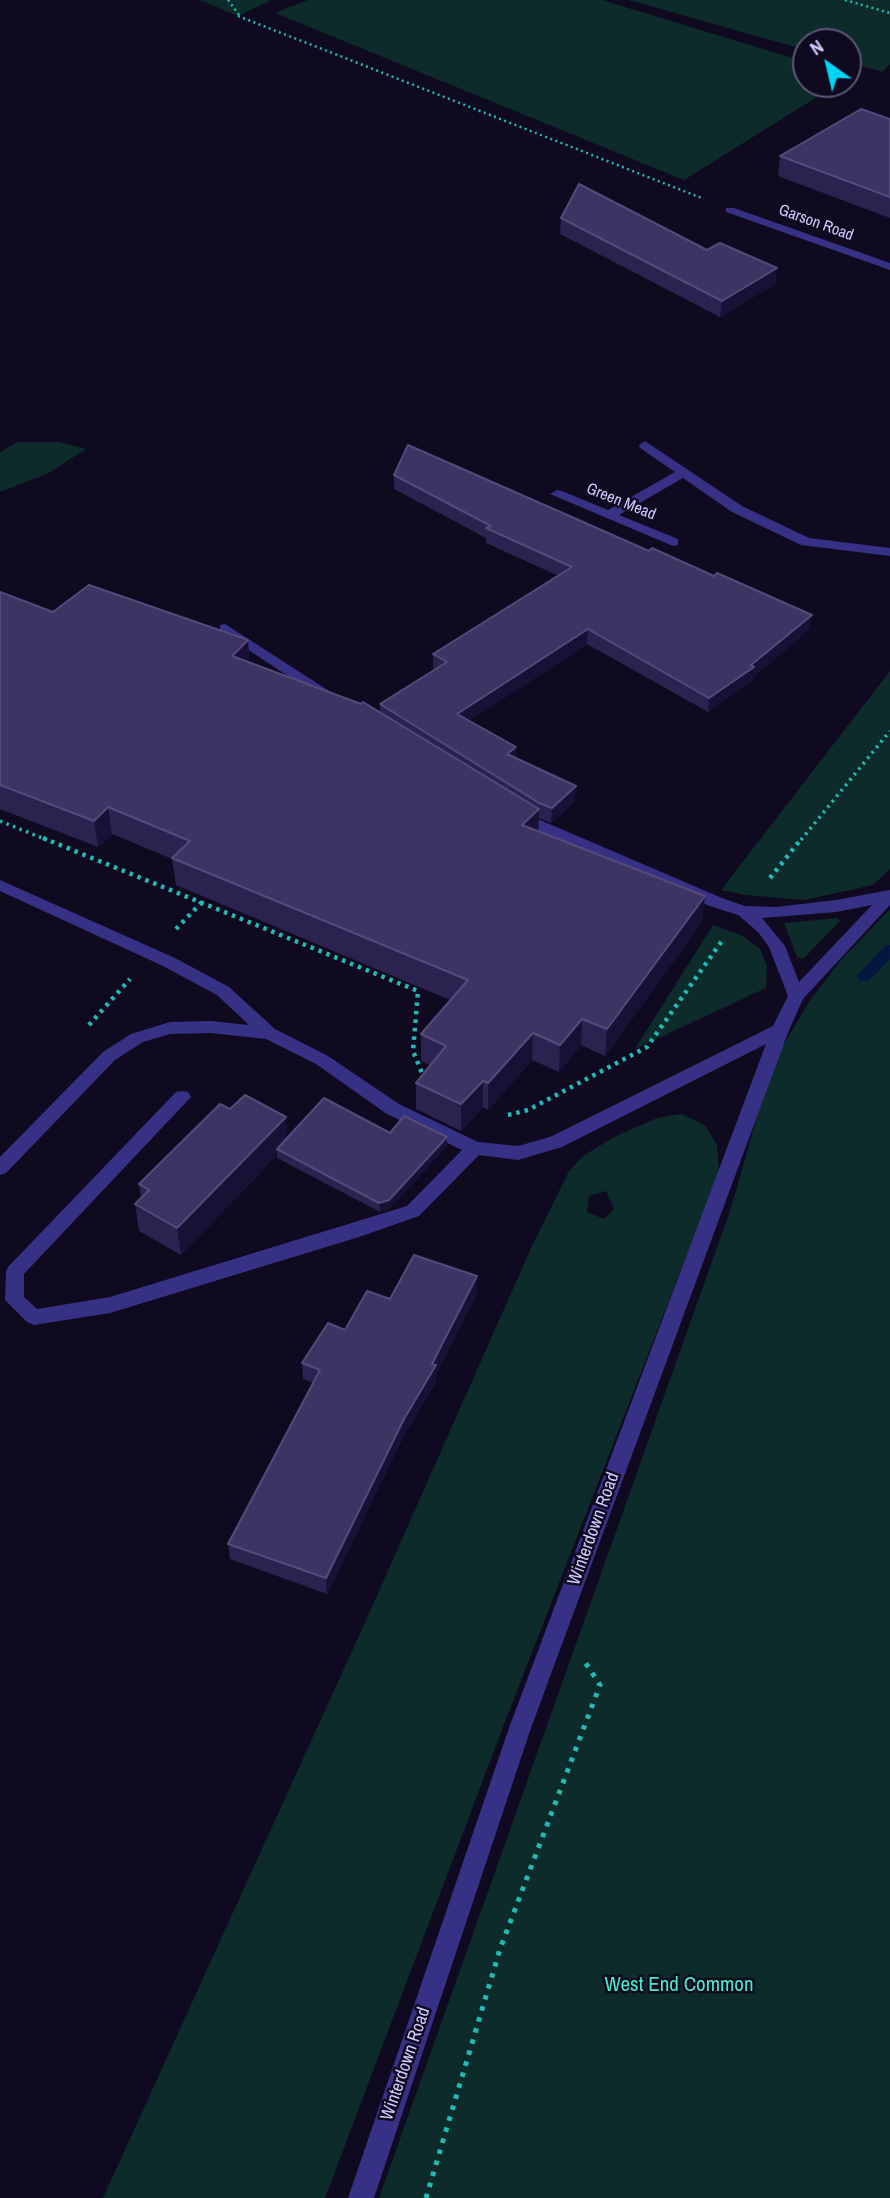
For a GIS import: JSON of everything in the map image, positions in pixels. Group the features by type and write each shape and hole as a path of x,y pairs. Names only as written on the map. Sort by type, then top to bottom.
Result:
{"street":[{"name":"Garson Road","path":"730,210 890,267"},
{"path":"645,445 737,509 806,542 890,552"},
{"path":"610,515 682,473"},
{"name":"Green Mead","path":"557,494 673,542"},
{"path":"225,628 341,705"},
{"path":"509,810 531,824 716,902 744,911 776,913 836,906 889,895"},
{"path":"0,885 152,954 223,991 268,1033 322,1060 393,1109 475,1148 518,1153 556,1142 780,1030"},
{"name":"Winterdown Road","path":"361,2198 520,1728 780,1030 796,996 889,895"},
{"path":"744,911 764,928 777,946 796,996"},
{"path":"0,1168 109,1056 137,1038 170,1028 211,1027 268,1033"},
{"path":"182,1097 15,1272 14,1300 34,1317 110,1305 359,1230 413,1211 475,1148"}],"path":[{"path":"229,0 240,17 730,210"},
{"path":"845,0 890,13"},
{"path":"0,821 418,991 413,1051 423,1077 431,1085"},
{"path":"84,1030 202,902"},
{"path":"501,1117 528,1110 647,1047"},
{"path":"426,2198 500,1949 600,1685 559,1622"}],"green space":[{"path":"200,0 272,0 238,16"},
{"path":"308,0 602,0 792,58 792,98 816,98 684,180 275,13"},
{"path":"629,0 890,0 890,64 883,72 862,66 862,28 792,28 792,46"},
{"path":"18,442 58,442 86,449 47,474 0,492 0,452"},
{"path":"890,671 890,869 873,885 804,900 721,890"},
{"name":"West End Common","path":"890,909 890,2198 379,2198 731,1208 767,1082 780,1050 811,999 841,960"},
{"path":"837,918 840,921 803,959 797,957 784,923"},
{"path":"713,925 741,935 760,949 767,966 766,988 635,1049"},
{"path":"681,1114 705,1125 717,1145 719,1172 503,1727 325,2198 103,2198 363,1627 532,1246 569,1171 583,1156 614,1137 657,1118","holes":["606,1191 614,1209 604,1219 587,1212 589,1196"]}],"building":[{"path":"861,109 890,119 890,197 780,156"},
{"path":"579,184 707,250 720,243 777,268 722,301 561,218"},
{"path":"408,445 649,551 652,548 714,576 717,573 812,615 751,665 754,667 709,698 588,629 457,714 516,747 507,754 576,786 552,808 539,803 380,704 447,662 433,654 572,567 486,528 491,526 394,475"},
{"path":"89,585 248,640 232,656 361,704 363,702 539,809 522,825 705,896 607,1029 582,1019 560,1045 533,1033 488,1083 483,1081 461,1104 416,1083 446,1046 421,1034 468,980 172,858 190,841 108,807 94,821 0,785 0,592 53,612"},
{"path":"245,1095 286,1117 177,1228 135,1204 149,1190 139,1184 220,1104 230,1109"},
{"path":"324,1098 390,1133 404,1116 447,1137 389,1200 379,1203 277,1149"},
{"path":"414,1255 477,1276 432,1364 436,1365 404,1419 326,1578 228,1544 320,1370 302,1363 328,1323 345,1330 367,1291 390,1299"}],"waterway":[{"path":"864,977 890,950"}]}
